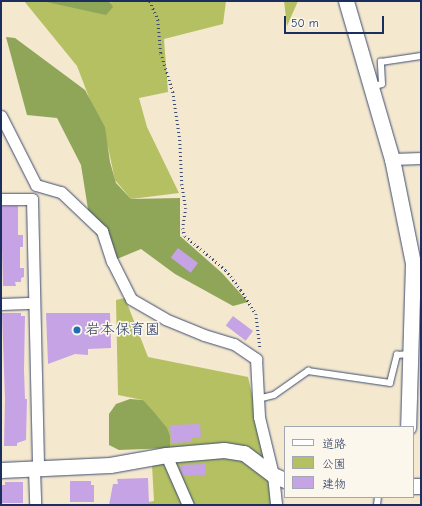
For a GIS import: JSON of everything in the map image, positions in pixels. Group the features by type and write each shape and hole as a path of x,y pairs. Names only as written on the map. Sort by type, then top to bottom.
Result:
{"street":[{"path":"346,1 392,159 413,263 408,426"},
{"path":"1,116 36,184 60,192 102,231 112,261 132,299 165,319 204,335 234,344 256,359 259,417 279,478 276,505"},
{"path":"392,159 421,158"},
{"path":"1,199 32,199 36,468 35,505"},
{"path":"1,304 34,303"},
{"path":"1,470 110,465 166,455 224,450 244,453 279,478"},
{"path":"166,455 188,505"}],"lane":[{"path":"371,87 382,84 381,62 421,56"},
{"path":"258,399 274,395 308,371 390,384 397,355 410,353"}],"path":[{"path":"150,1 158,20 161,53 173,92 180,140 182,184 186,208 183,228 185,236 226,270 251,304 256,314 260,346 256,359"}],"green space":[{"path":"24,1 111,3 109,1 226,1 223,24 164,39 168,92 139,98 147,127 179,193 131,199 115,180 108,147 77,66"},
{"path":"42,1 109,1 113,7 106,15"},
{"path":"284,1 298,1 287,26"},
{"path":"6,37 15,38 85,90 105,127 110,162 116,183 131,199 180,198 180,236 222,273 248,302 233,306 175,274 141,249 117,259 91,228 81,165 57,118 27,115"},
{"path":"125,298 148,357 248,377 261,433 272,505 132,505 154,501 152,465 167,458 143,400 118,395 116,300"},
{"path":"130,399 143,400 167,428 170,436 170,448 119,450 109,445 109,414 116,404"}],"building":[{"path":"1,206 18,206 18,235 23,235 23,247 20,247 20,268 24,268 24,277 21,278 21,282 15,282 16,286 3,286"},
{"path":"178,248 198,263 191,273 171,258"},
{"path":"2,313 21,313 21,316 25,316 24,370 25,399 27,399 26,440 17,443 17,446 4,446 5,399"},
{"path":"46,313 110,313 111,348 88,349 88,355 75,354 48,364"},
{"path":"233,316 253,331 246,341 226,326"},
{"path":"200,424 201,437 191,438 191,442 171,443 170,425"},
{"path":"205,464 205,475 183,476 180,465"},
{"path":"148,478 149,504 109,505 113,484 118,484 117,479"},
{"path":"70,481 91,481 91,485 94,485 94,502 70,502"},
{"path":"5,482 23,482 23,503 1,503 1,485 5,485"}],"place":[{"name":"岩本保育園","path":"77,330"}]}
